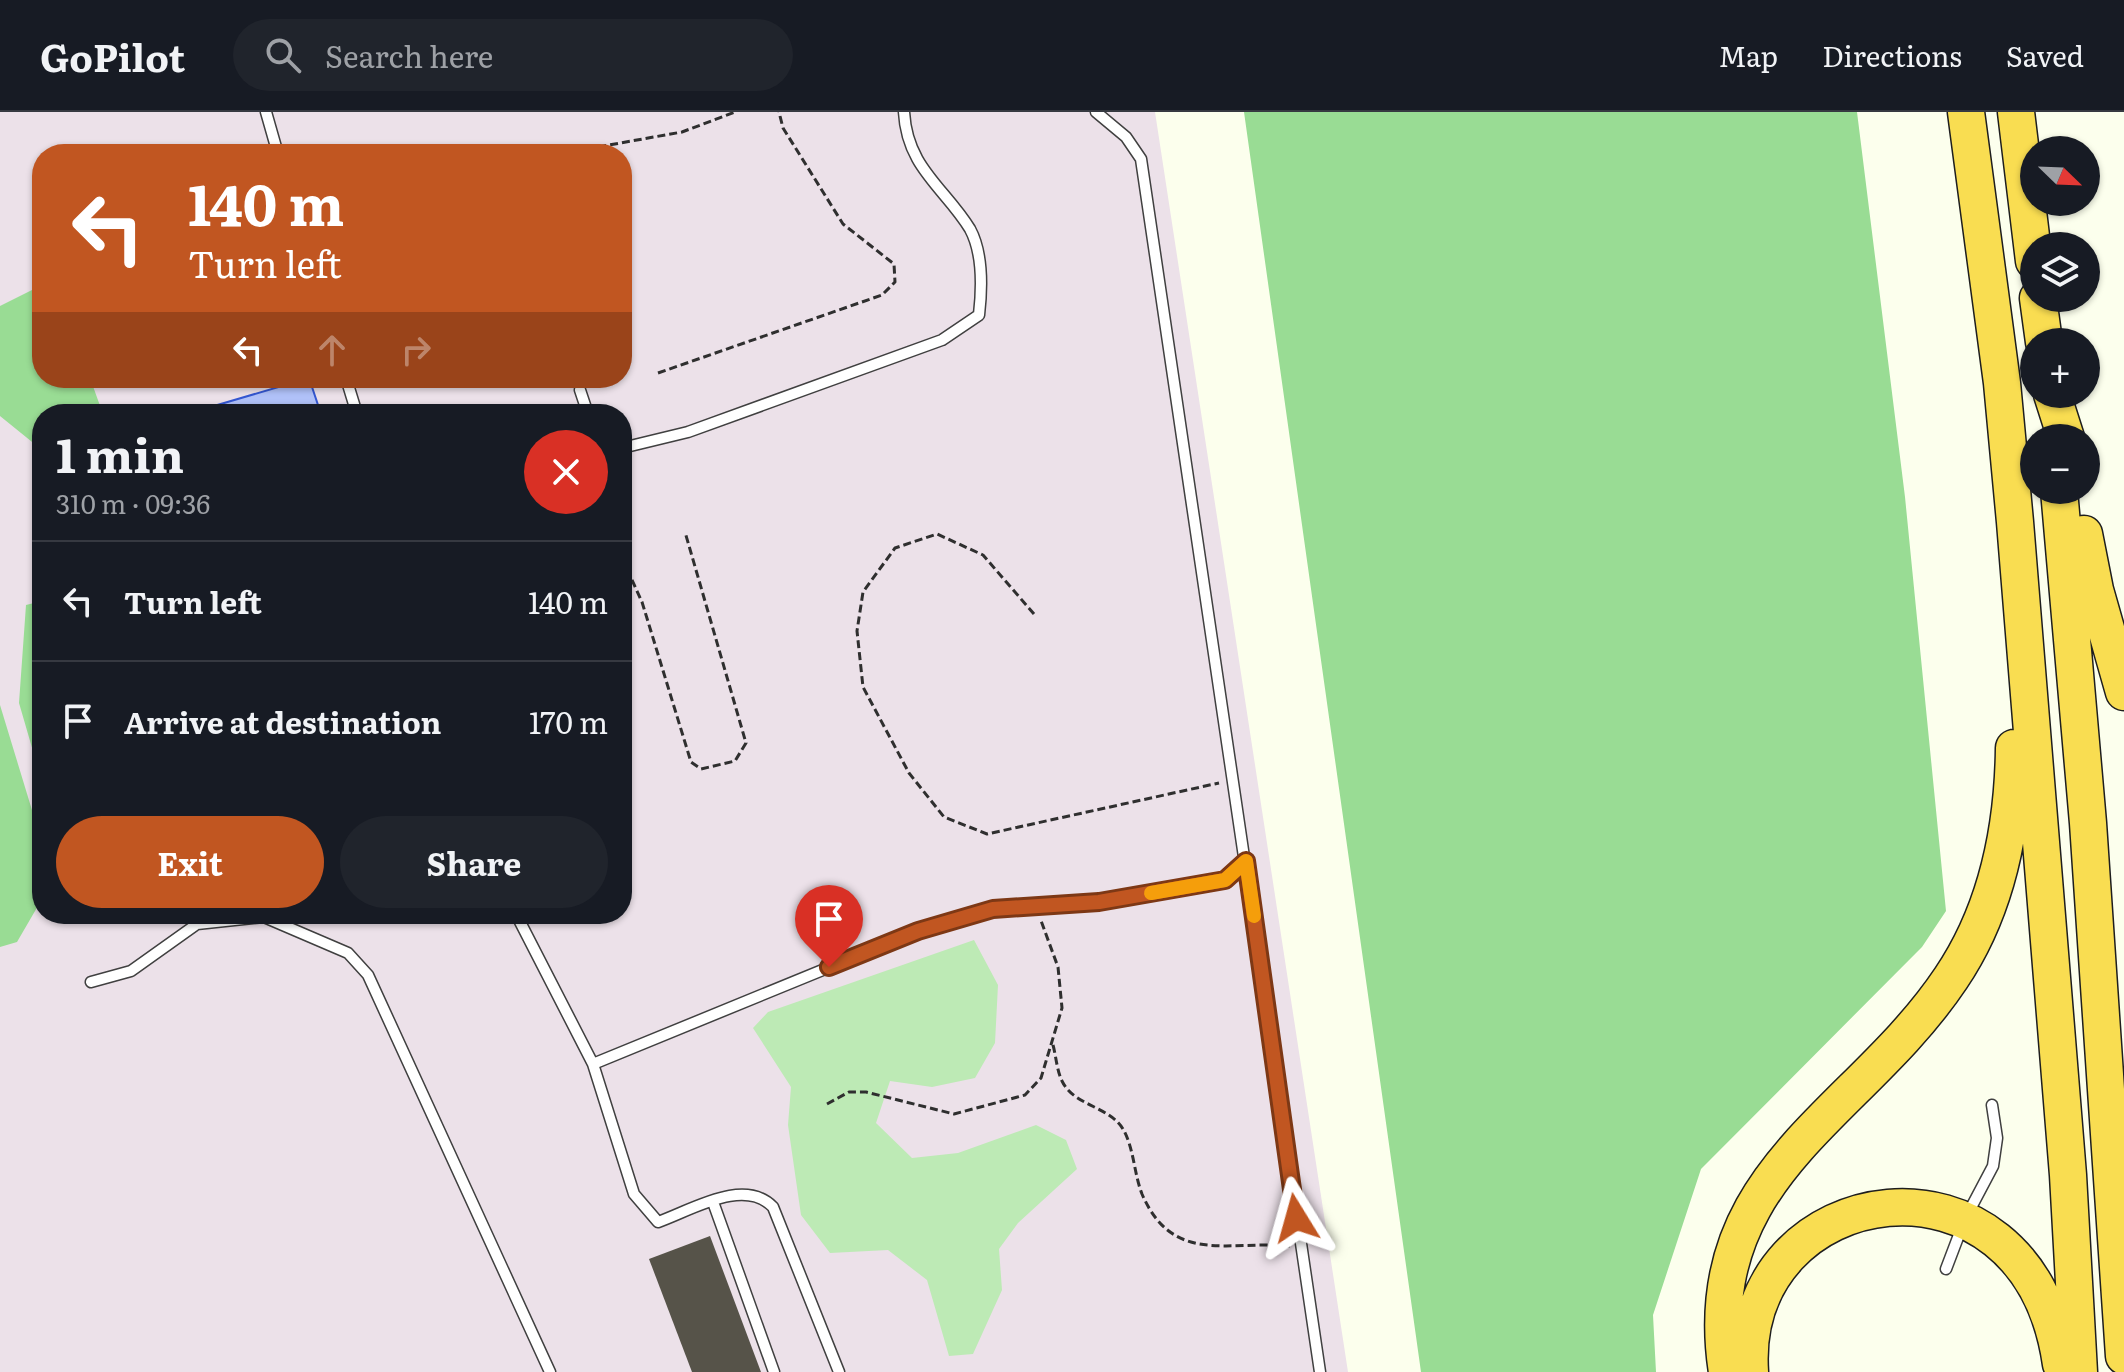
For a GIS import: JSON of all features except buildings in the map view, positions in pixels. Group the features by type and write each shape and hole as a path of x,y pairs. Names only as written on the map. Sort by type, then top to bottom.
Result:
{"highway":[{"path":"1966,112 2002,383 2015,522 2068,1175 2079,1372"},
{"path":"2016,112 2030,232"},
{"path":"2060,504 2089,838 2124,1356"},
{"path":"2080,504 2095,590 2124,692"},
{"path":"1727,1372 1726,1284 1741,1230 1757,1197 1793,1150 1937,997 1969,948 1996,881 2009,824 2014,756 2009,576 2015,522"},
{"path":"1750,1372 1754,1322 1764,1295 1791,1255 1816,1234 1855,1215 1898,1207 1937,1210 1965,1219 2002,1242 2038,1285 2053,1324 2062,1372"}],"lane":[{"path":"266,112 275,144"},
{"path":"632,446 688,432 942,340 979,315 982,283 971,231 921,170 904,112"},
{"path":"1096,112 1126,137 1141,159 1320,1372"},
{"path":"580,390 585,404"},
{"path":"593,1064 918,931 993,909 1099,902 1225,880 1246,861"},
{"path":"91,982 131,971 197,924"},
{"path":"280,924 348,953 368,975 550,1372"},
{"path":"521,924 593,1064 634,1194 658,1222 738,1193 762,1196 773,1207 839,1372"},
{"path":"1946,1269 1997,1150 1992,1105"},
{"path":"713,1202 774,1372"}],"path":[{"path":"615,144 682,132 735,112"},
{"path":"658,373 882,295 895,282 894,264 843,224 783,128 779,112"},
{"path":"632,580 642,602 691,762 701,769 735,761 746,743 685,532"},
{"path":"1034,614 983,555 937,534 895,548 863,592 857,631 863,687 909,773 944,817 987,834 1234,780"},
{"path":"827,1104 849,1092 866,1092 954,1114 1025,1095 1041,1078 1062,1008 1058,967 1036,907"},
{"path":"1053,1045 1062,1082 1085,1104 1108,1113 1123,1130 1142,1194 1160,1226 1186,1241 1212,1248 1264,1243 1300,1247"}],"shaded area":[{"path":"0,112 1155,112 1348,1372 0,1372"}],"green space":[{"path":"1244,112 1857,112 1905,497 1946,911 1922,947 1701,1169 1653,1315 1656,1372 1421,1372"},
{"path":"32,290 32,388 94,388 99,404 32,404 32,442 0,416 0,306"},
{"path":"32,604 32,748 19,703 26,605"},
{"path":"0,705 32,810 32,916 17,942 0,947"},
{"path":"974,940 998,985 995,1043 975,1078 932,1087 890,1081 876,1123 912,1158 958,1153 1036,1125 1066,1140 1077,1169 1018,1223 999,1249 1002,1290 973,1354 949,1356 927,1280 888,1250 830,1253 801,1215 788,1125 791,1087 753,1028 768,1012"}],"water":[{"path":"275,388 312,388 318,404 221,404"}],"slow traffic":[{"path":"1151,893 1225,880 1246,861 1254,916"}],"route":[{"path":"829,967 918,931 993,909 1099,902 1225,880 1246,861 1296,1218"}]}
